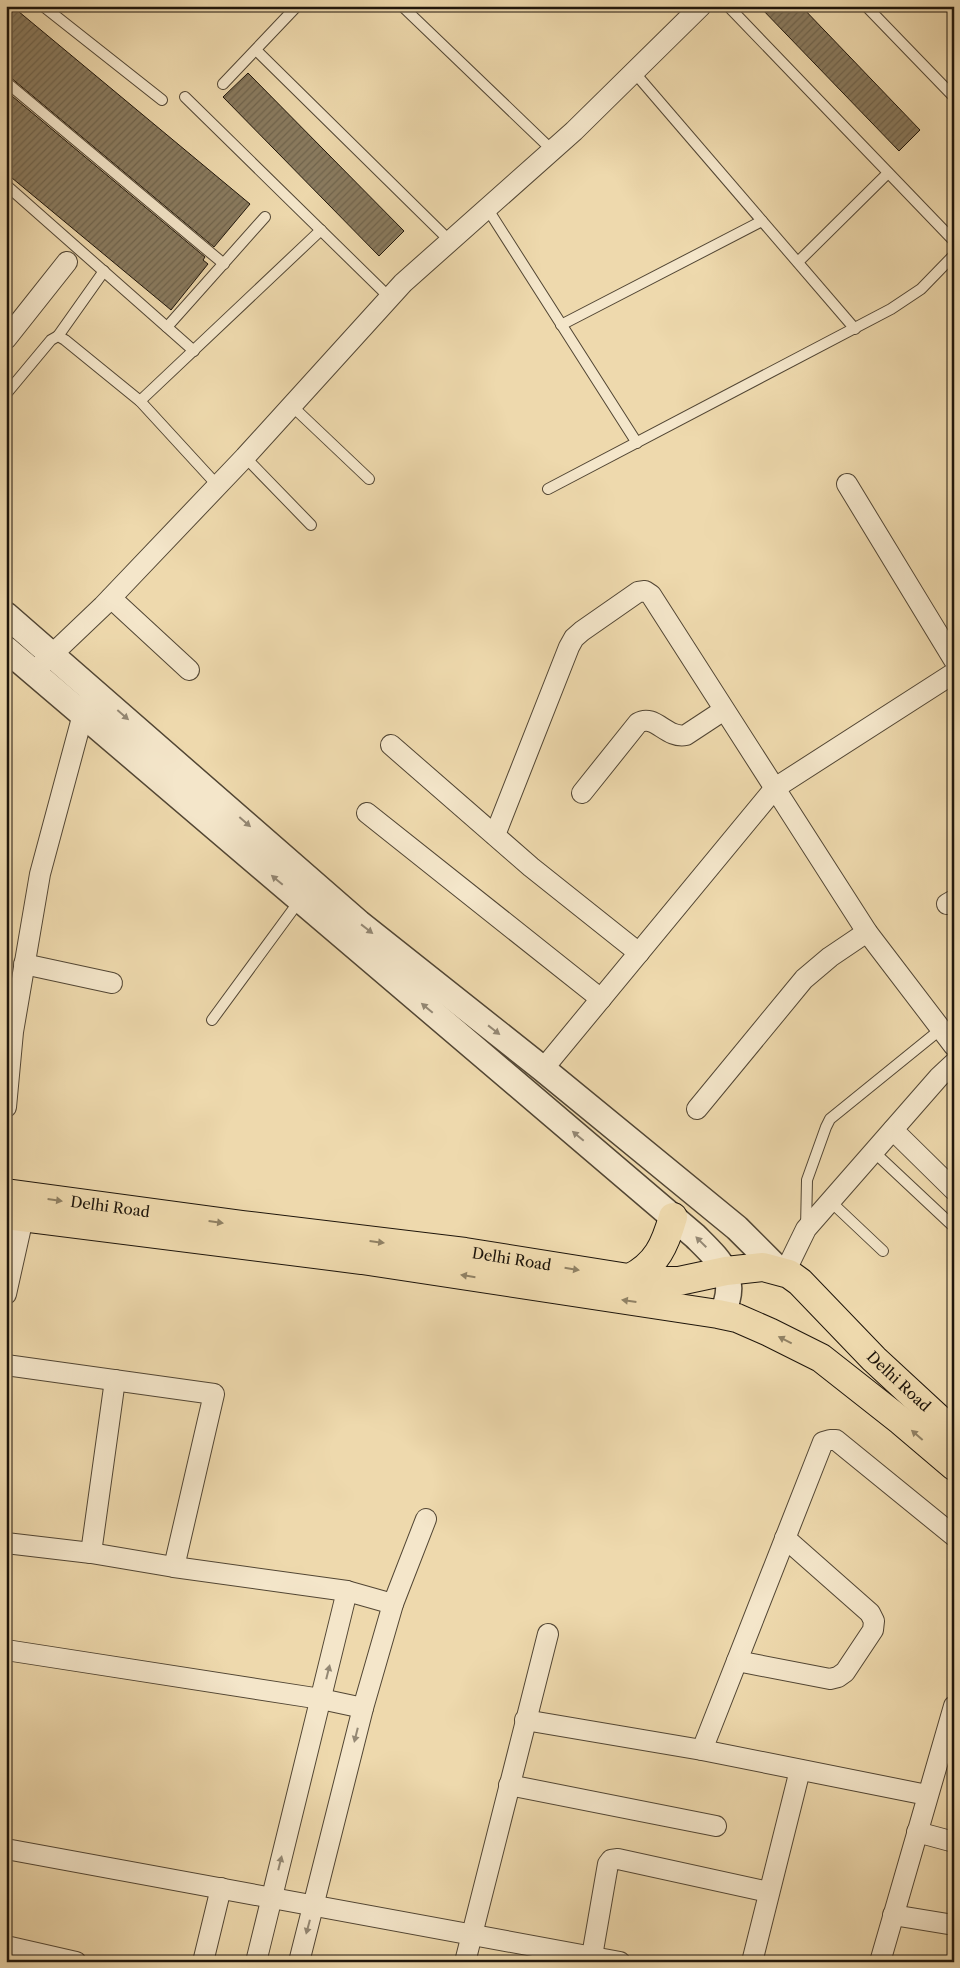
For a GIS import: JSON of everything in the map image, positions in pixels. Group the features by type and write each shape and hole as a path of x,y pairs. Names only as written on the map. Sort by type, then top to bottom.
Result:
{"main road":[{"path":"15,1205 737,1318 813,1354 847,1377 954,1466"},
{"name":"Delhi Road","path":"15,1205 253,1227 465,1252 647,1281 679,1281 726,1271 763,1267 783,1272 800,1282 874,1359 954,1433"},
{"path":"630,1278 644,1271 654,1260 667,1236 673,1217"},
{"path":"813,1354 836,1319"}],"street":[{"path":"33,672 111,598 218,486 403,283 552,150 701,6"},
{"path":"6,339 67,262"},
{"path":"847,484 954,660"},
{"path":"495,835 574,638 638,592 645,591 650,595 867,932 954,1046"},
{"path":"111,598 189,670"},
{"path":"6,615 91,687 359,923 543,1069 738,1228 783,1272 806,1229 954,1063"},
{"path":"6,650 673,1217 715,1256 726,1271 728,1300 721,1314"},
{"path":"543,1069 775,788 954,673"},
{"path":"6,1107 13,1032 40,874 91,687"},
{"path":"582,793 638,723 643,720 650,720 679,737 686,735 724,710"},
{"path":"390,745 532,867 638,953"},
{"path":"367,812 601,999"},
{"path":"697,1108 804,980 823,962 867,932"},
{"path":"24,964 112,983"},
{"path":"893,1130 954,1190"},
{"path":"6,1294 15,1205"},
{"path":"6,1365 214,1394 174,1567"},
{"path":"91,1553 115,1380"},
{"path":"702,1750 823,1442 836,1440 954,1536"},
{"path":"299,1962 363,1708 392,1604 426,1519"},
{"path":"737,1661 830,1679 838,1677 845,1672 873,1630 874,1621 870,1613 785,1538"},
{"path":"6,1543 91,1553 174,1567 347,1591 392,1604"},
{"path":"256,1962 347,1591"},
{"path":"465,1962 548,1634"},
{"path":"6,1650 321,1699 363,1708"},
{"path":"880,1962 916,1832 954,1706"},
{"path":"525,1720 702,1750 927,1796"},
{"path":"752,1962 800,1770"},
{"path":"509,1785 716,1826"},
{"path":"916,1832 954,1842"},
{"path":"6,1848 620,1962"},
{"path":"592,1956 608,1864 611,1860 618,1859 769,1892"},
{"path":"203,1962 221,1888"},
{"path":"893,1915 954,1925"},
{"path":"6,1946 76,1962"}],"lane":[{"path":"44,6 162,100"},
{"path":"223,84 297,6"},
{"path":"402,6 552,150"},
{"path":"728,6 954,242"},
{"path":"866,6 954,97"},
{"path":"256,50 450,241"},
{"path":"634,72 855,329"},
{"path":"6,82 224,264"},
{"path":"186,97 390,298"},
{"path":"798,262 888,173"},
{"path":"6,185 194,351"},
{"path":"487,208 637,443"},
{"path":"167,327 265,217"},
{"path":"562,324 762,221"},
{"path":"140,400 321,230"},
{"path":"548,489 891,310 920,289 954,255"},
{"path":"6,394 51,340 58,336 104,272"},
{"path":"58,336 140,400 218,486"},
{"path":"292,406 369,479"},
{"path":"245,457 311,526"},
{"path":"212,1020 300,900"},
{"path":"806,1229 807,1180 830,1119 836,1112 941,1029"},
{"path":"874,1152 954,1227"},
{"path":"830,1201 884,1251"}],"building":[{"path":"6,6 12,6 250,204 214,247 6,75"},
{"path":"759,6 801,6 920,130 899,151"},
{"path":"248,73 404,231 379,256 223,97"},
{"path":"6,91 205,257 203,260 208,264 171,310 6,173"}]}
